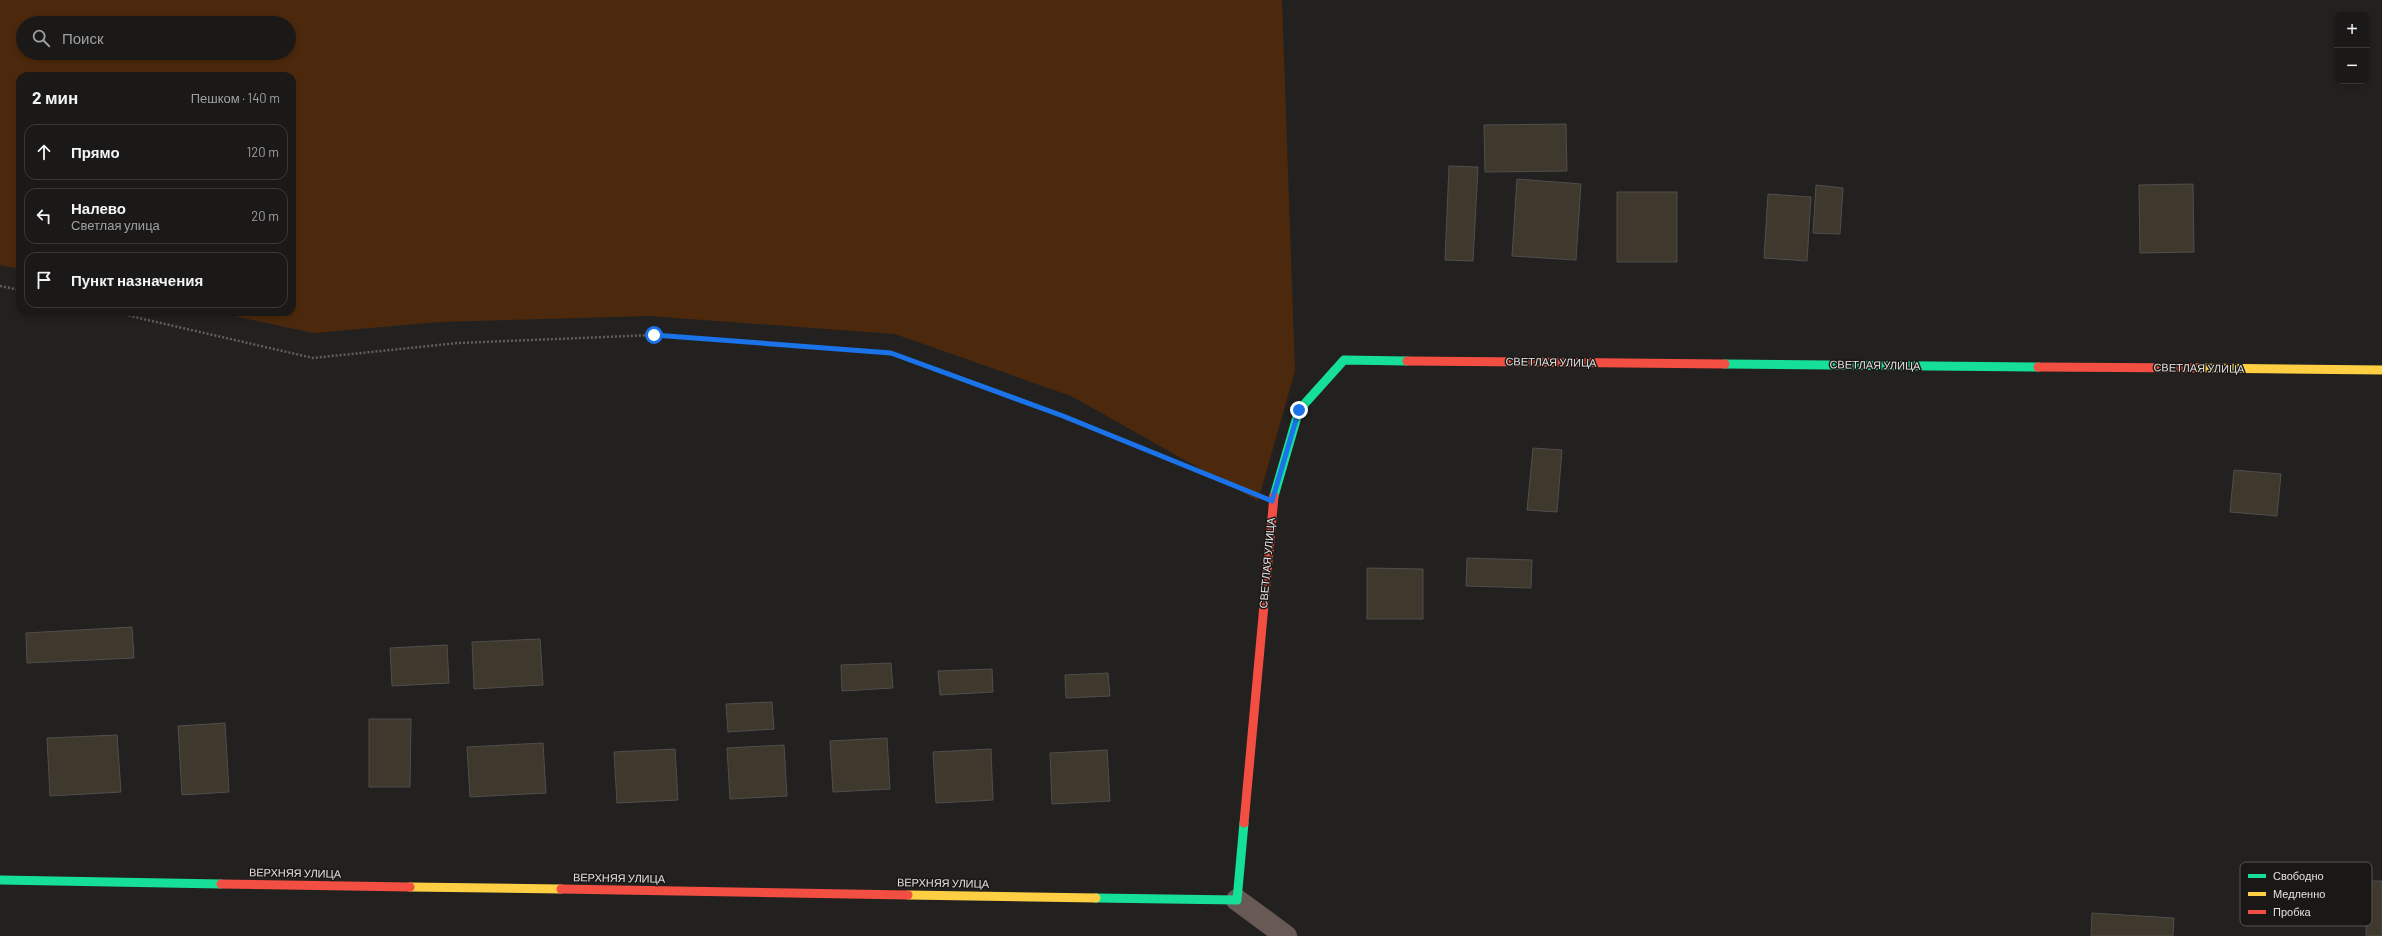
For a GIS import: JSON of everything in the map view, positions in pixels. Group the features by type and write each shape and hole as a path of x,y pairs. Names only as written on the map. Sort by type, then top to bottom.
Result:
{"street":[{"name":"СВЕТЛАЯ УЛИЦА","path":"1237,900 1272,501 1299,410 1344,360 2382,370"},
{"name":"ВЕРХНЯЯ УЛИЦА","path":"0,880 1237,900"},
{"path":"1237,900 1286,936"}],"path":[{"path":"0,286 16,289"},
{"path":"130,316 314,358 458,343 654,335 891,353 1063,416 1272,501"}],"shaded area":[{"path":"0,0 1282,0 1295,371 1258,501 1071,396 895,334 649,316 439,322 313,333 234,316 296,316 296,72 16,72 16,268 0,265"}],"building":[{"path":"1566,124 1567,171 1485,172 1484,125"},
{"path":"1449,166 1478,167 1473,261 1445,260"},
{"path":"1517,179 1581,184 1576,260 1512,256"},
{"path":"2193,184 2194,252 2140,253 2139,185"},
{"path":"1816,185 1843,188 1840,234 1813,233"},
{"path":"1617,192 1677,192 1677,262 1617,262"},
{"path":"1768,194 1811,197 1807,261 1764,258"},
{"path":"1533,448 1562,450 1557,512 1527,510"},
{"path":"2234,470 2281,474 2277,516 2230,512"},
{"path":"1467,558 1532,560 1531,588 1466,586"},
{"path":"1367,568 1423,569 1423,619 1367,619"},
{"path":"132,627 134,658 27,663 26,633"},
{"path":"540,639 543,685 474,689 472,642"},
{"path":"447,645 449,683 392,686 390,648"},
{"path":"891,663 893,688 842,691 841,665"},
{"path":"992,669 993,692 940,695 938,671"},
{"path":"1108,673 1110,696 1066,698 1065,675"},
{"path":"772,702 774,729 728,732 726,704"},
{"path":"369,719 411,719 410,787 369,787"},
{"path":"225,723 229,792 182,795 178,726"},
{"path":"117,735 121,792 50,796 47,738"},
{"path":"887,738 890,789 833,792 830,741"},
{"path":"543,743 546,793 470,797 467,747"},
{"path":"784,745 787,796 730,799 727,748"},
{"path":"675,749 678,800 617,803 614,752"},
{"path":"991,749 993,800 936,803 933,752"},
{"path":"1107,750 1110,801 1052,804 1050,753"},
{"path":"2372,881 2382,881 2382,936 2366,936 2366,926 2372,926"},
{"path":"2092,913 2174,918 2173,936 2091,936"}],"traffic: fast":[{"path":"1274,496 1299,410 1344,360 1407,361"},
{"path":"1725,364 2038,367"},
{"path":"1096,898 1237,900 1244,823"},
{"path":"0,880 221,884"}],"traffic: slow":[{"path":"2198,368 2382,370"},
{"path":"410,887 561,889"},
{"path":"908,895 1096,898"}],"traffic: jam":[{"path":"1407,361 1725,364"},
{"path":"2038,367 2198,368"},
{"path":"1244,823 1274,496"},
{"path":"221,884 410,887"},
{"path":"561,889 908,895"}],"route":[{"path":"654,335 891,353 1063,416 1272,501 1299,410"}]}
